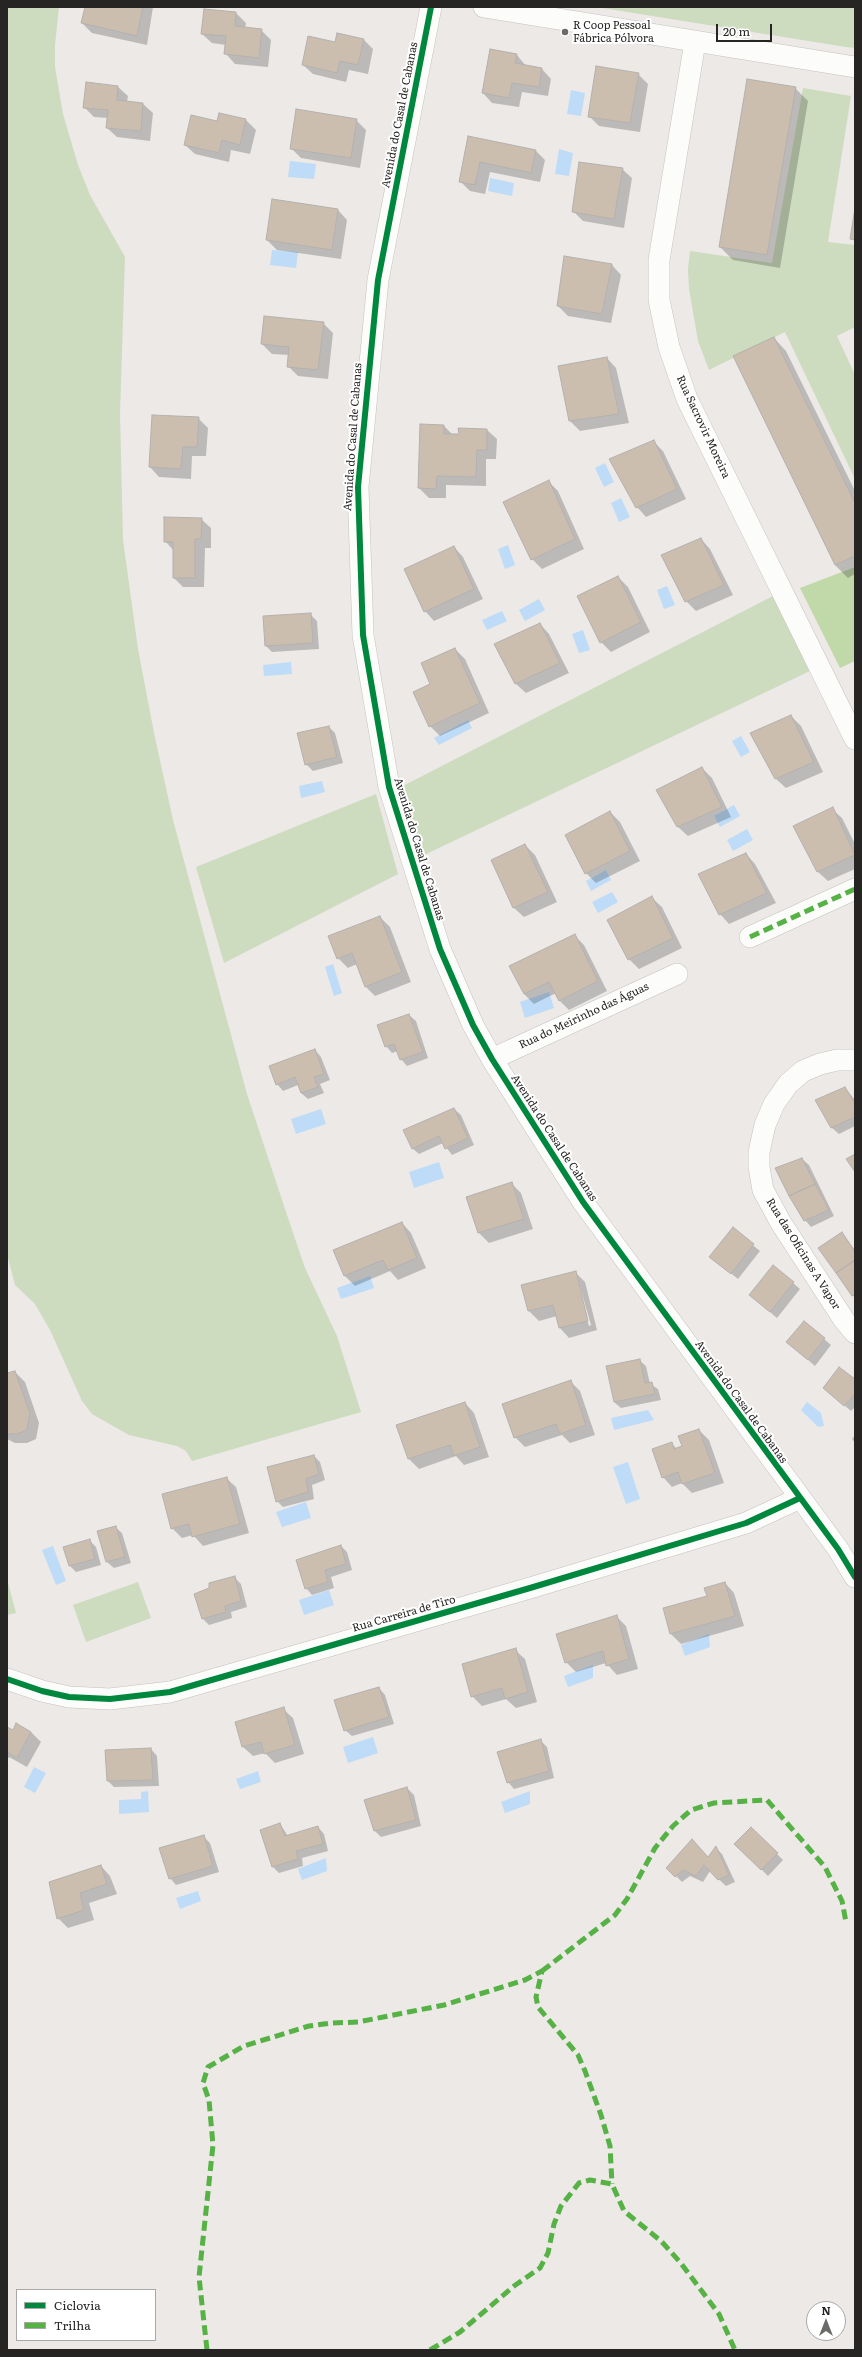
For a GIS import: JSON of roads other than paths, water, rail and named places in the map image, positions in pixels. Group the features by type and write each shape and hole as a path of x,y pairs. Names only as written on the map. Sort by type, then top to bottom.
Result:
{"street":[{"name":"Avenida do Casal de Cabanas","path":"431,7 378,280 358,487 360,598 364,649 380,746 399,822 443,956 473,1025 492,1059 583,1202 838,1549 855,1576"},
{"path":"484,7 855,67"},
{"name":"Rua Sacrovir Moreira","path":"695,42 660,252 659,300 668,347 687,399 855,740"},
{"path":"750,937 855,889"},
{"name":"Rua do Meirinho das Águas","path":"492,1059 677,974"},
{"name":"Rua das Oficinas A Vapor","path":"855,1060 837,1060 820,1064 803,1072 788,1084 774,1104 765,1125 759,1152 759,1167 764,1190 781,1223 844,1320 855,1333"},
{"name":"Rua Carreira de Tiro","path":"7,1679 42,1691 69,1697 110,1699 170,1692 530,1588 746,1523 800,1498"}],"water":[{"path":"571,90 585,93 581,116 567,114"},
{"path":"559,149 573,153 569,176 555,174"},
{"path":"290,161 316,164 314,179 288,177"},
{"path":"490,178 514,183 512,196 488,191"},
{"path":"272,250 298,252 296,268 270,265"},
{"path":"605,463 614,482 604,487 595,468"},
{"path":"621,498 630,517 619,522 611,503"},
{"path":"508,545 515,565 505,569 498,549"},
{"path":"667,586 675,605 664,609 657,590"},
{"path":"539,599 545,610 525,621 519,610"},
{"path":"502,611 507,621 487,630 482,620"},
{"path":"583,630 590,650 579,653 572,634"},
{"path":"291,662 292,674 264,676 263,665"},
{"path":"468,720 472,728 439,745 434,738"},
{"path":"741,736 750,752 741,757 732,741"},
{"path":"322,781 325,792 301,798 299,786"},
{"path":"734,805 740,816 720,827 714,816"},
{"path":"747,829 753,840 733,851 727,840"},
{"path":"606,870 611,880 591,891 586,881"},
{"path":"612,892 618,902 598,913 592,902"},
{"path":"333,964 342,993 334,996 325,967"},
{"path":"549,992 554,1008 525,1018 520,1002"},
{"path":"321,1109 326,1124 296,1134 291,1119"},
{"path":"439,1162 444,1178 414,1188 409,1172"},
{"path":"370,1276 374,1288 341,1299 337,1288"},
{"path":"807,1402 821,1413 824,1426 818,1427 801,1410"},
{"path":"648,1410 654,1420 614,1430 611,1418"},
{"path":"628,1462 640,1499 626,1504 613,1467"},
{"path":"306,1502 311,1518 282,1527 276,1512"},
{"path":"53,1546 66,1581 56,1585 42,1550"},
{"path":"329,1590 334,1605 304,1615 299,1600"},
{"path":"709,1634 710,1647 685,1656 681,1645"},
{"path":"593,1665 593,1678 568,1687 564,1676"},
{"path":"373,1737 378,1753 348,1763 343,1747"},
{"path":"34,1767 46,1773 35,1793 24,1787"},
{"path":"258,1771 261,1782 240,1789 236,1779"},
{"path":"148,1791 149,1812 119,1814 119,1800 141,1799 141,1792"},
{"path":"530,1791 530,1804 505,1813 501,1802"},
{"path":"326,1858 327,1871 302,1880 298,1869"},
{"path":"198,1891 201,1901 180,1909 176,1898"}],"place":[{"name":"R Coop Pessoal Fábrica Pólvora","path":"565,32"}]}
